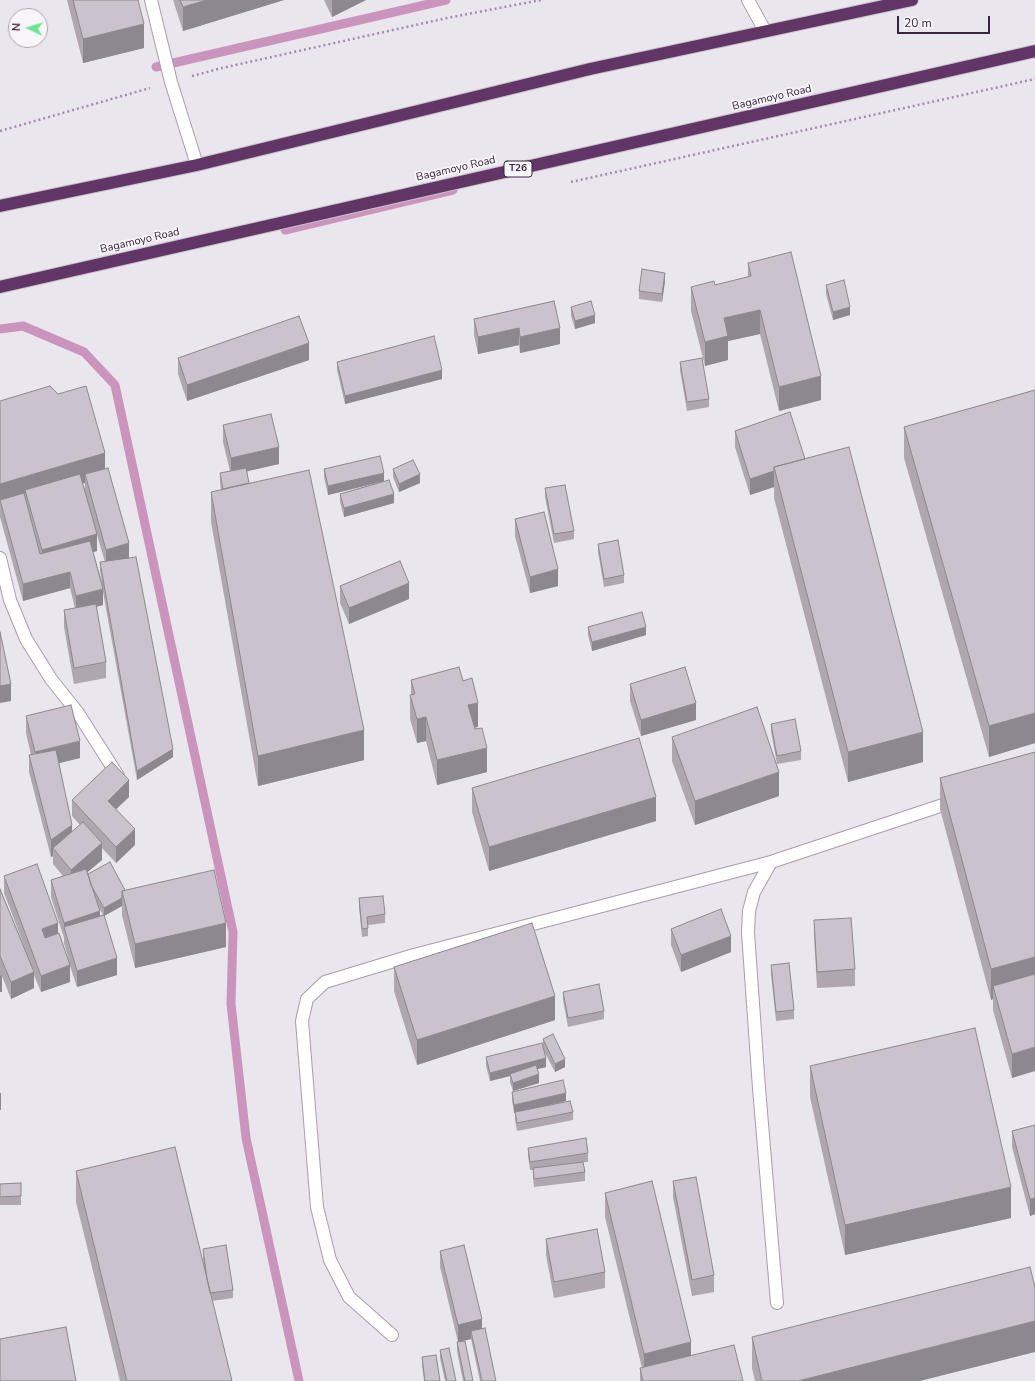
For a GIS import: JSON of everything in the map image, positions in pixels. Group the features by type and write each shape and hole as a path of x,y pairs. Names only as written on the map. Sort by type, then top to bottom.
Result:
{"highway":[{"path":"0,206 197,165 590,69 912,0"},
{"name":"Bagamoyo Road","path":"0,287 1035,51"}],"lane":[{"path":"151,0 171,82 197,165"},
{"path":"748,0 765,32"},
{"path":"0,558 10,600 26,639 51,679 78,713 118,776"},
{"path":"392,1335 349,1297 330,1260 317,1207 302,1021 307,999 326,982 414,955 772,862 963,799"},
{"path":"772,862 754,892 749,911 748,933 759,1096 777,1302"}],"path":[{"path":"0,131 237,64 447,18 541,0"}],"building":[{"path":"73,0 138,0 144,24 83,39"},
{"path":"180,0 207,0 183,7"},
{"path":"791,252 821,376 779,387 760,310 724,318 728,336 705,342 691,287 714,281 715,285 751,276 748,263"},
{"path":"642,269 665,273 662,294 639,291"},
{"path":"844,280 850,307 833,312 826,285"},
{"path":"554,301 560,328 520,337 519,328 478,337 474,319"},
{"path":"591,301 595,315 575,321 571,307"},
{"path":"299,316 309,343 187,385 178,358"},
{"path":"434,336 442,370 345,396 337,362"},
{"path":"702,358 709,399 687,402 680,362"},
{"path":"50,386 58,394 86,386 105,453 0,484 0,401"},
{"path":"1035,390 1035,713 989,726 904,427"},
{"path":"790,412 805,459 774,467 774,471 750,479 735,431"},
{"path":"271,414 279,447 231,458 223,425"},
{"path":"849,447 923,732 848,752 774,467"},
{"path":"380,456 384,473 328,486 324,469"},
{"path":"413,460 420,474 399,484 393,469"},
{"path":"108,468 129,543 106,550 85,474"},
{"path":"246,468 249,483 223,489 220,473"},
{"path":"309,470 364,730 258,756 211,492"},
{"path":"80,474 97,534 42,550 25,490"},
{"path":"389,480 394,494 344,508 340,494"},
{"path":"565,485 574,531 554,534 545,488"},
{"path":"24,493 40,554 90,541 103,589 76,596 70,572 23,584 0,500"},
{"path":"544,512 558,569 530,577 515,519"},
{"path":"618,540 624,575 604,579 598,544"},
{"path":"136,557 173,749 137,771 100,562"},
{"path":"400,561 409,583 349,608 340,586"},
{"path":"96,604 106,662 74,668 64,610"},
{"path":"642,612 646,627 592,642 588,627"},
{"path":"0,632 11,684 0,686"},
{"path":"459,667 463,681 472,678 478,703 468,705 475,729 482,728 487,748 437,760 426,717 417,719 410,695 415,694 411,680"},
{"path":"685,667 696,703 641,720 630,684"},
{"path":"71,705 80,741 35,752 26,716"},
{"path":"757,707 779,772 695,801 672,737"},
{"path":"795,719 801,751 777,756 771,724"},
{"path":"639,738 656,797 489,847 472,788"},
{"path":"56,750 72,825 51,840 29,755"},
{"path":"1035,752 1035,957 991,969 940,778"},
{"path":"112,762 129,780 108,801 135,829 116,847 72,800"},
{"path":"83,822 102,843 71,870 53,848"},
{"path":"110,862 125,890 122,891 122,898 104,908 91,885 88,874"},
{"path":"37,864 58,923 42,929 45,938 59,933 70,965 41,976 4,876"},
{"path":"86,869 100,911 64,923 51,880"},
{"path":"214,870 226,923 135,944 122,891"},
{"path":"0,889 34,972 11,982 0,956"},
{"path":"383,896 385,914 367,917 368,928 362,929 359,898"},
{"path":"721,909 731,936 681,955 671,929"},
{"path":"104,915 117,958 77,971 64,927"},
{"path":"851,918 855,969 817,972 814,920"},
{"path":"532,923 555,996 417,1040 394,967"},
{"path":"789,963 794,1010 776,1012 771,965"},
{"path":"1035,974 1035,1047 1012,1054 993,986"},
{"path":"599,984 604,1011 568,1018 563,992"},
{"path":"975,1028 1011,1187 845,1225 810,1066"},
{"path":"553,1034 565,1059 555,1064 543,1039"},
{"path":"542,1043 546,1058 490,1073 486,1057"},
{"path":"536,1065 539,1074 513,1083 510,1074"},
{"path":"563,1080 566,1093 514,1105 512,1092"},
{"path":"570,1101 573,1112 517,1123 515,1112"},
{"path":"1035,1125 1035,1198 1030,1199 1012,1131"},
{"path":"586,1138 588,1153 530,1162 528,1148"},
{"path":"175,1147 232,1381 127,1381 76,1171"},
{"path":"583,1162 585,1172 534,1179 533,1168"},
{"path":"696,1177 714,1275 692,1280 673,1181"},
{"path":"652,1181 691,1342 644,1354 605,1193"},
{"path":"21,1183 21,1196 0,1197 0,1184"},
{"path":"597,1229 605,1272 554,1282 546,1239"},
{"path":"226,1245 233,1290 210,1293 203,1249"},
{"path":"464,1245 482,1319 458,1325 440,1251"},
{"path":"1030,1267 1035,1287 1035,1321 798,1381 762,1381 752,1337"},
{"path":"66,1327 76,1381 0,1381 0,1339"},
{"path":"485,1328 496,1381 482,1381 471,1331"},
{"path":"465,1341 473,1381 465,1381 457,1342"},
{"path":"734,1345 743,1381 643,1381 640,1368"},
{"path":"449,1348 456,1381 447,1381 440,1350"},
{"path":"436,1355 440,1381 425,1381 422,1357"}],"waterway":[{"path":"156,67 446,0"},
{"path":"285,230 453,190"},
{"path":"0,329 23,326 84,352 115,385 233,932 231,1004 246,1138 299,1381"}]}
